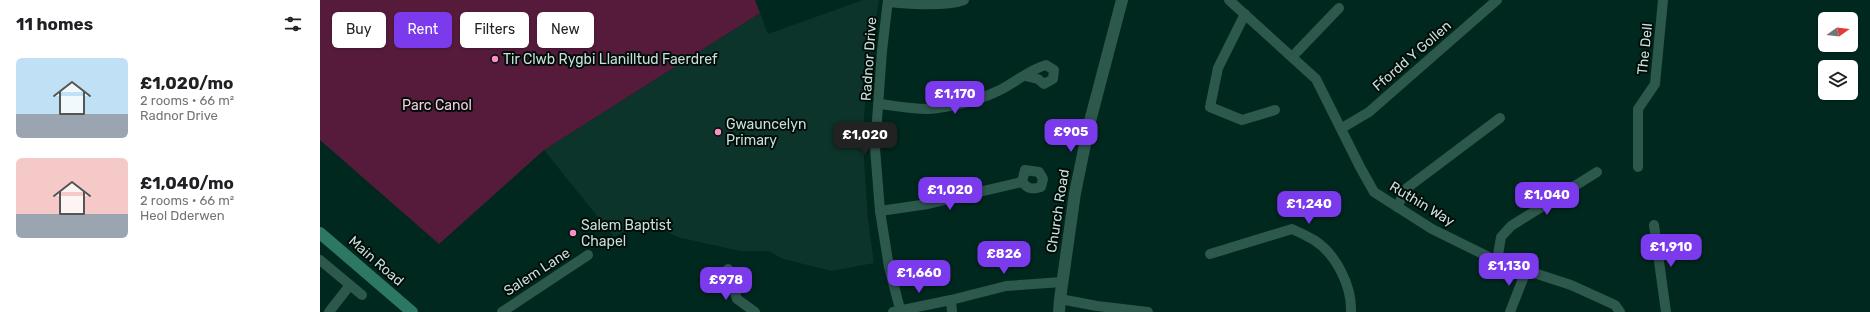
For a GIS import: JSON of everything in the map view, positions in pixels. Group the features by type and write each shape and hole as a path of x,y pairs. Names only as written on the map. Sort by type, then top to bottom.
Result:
{"main road":[{"name":"Main Road","path":"320,233 412,312"}],"street":[{"path":"888,1 909,5 964,0"},
{"name":"Church Road","path":"1059,312 1075,193 1089,125 1122,0"},
{"name":"Ruthin Way","path":"1229,0 1316,79 1374,192 1432,229 1497,261 1571,285 1618,309"},
{"name":"Ffordd Y Gollen","path":"1342,128 1369,112 1497,0"},
{"name":"The Dell","path":"1638,167 1638,109 1655,84 1663,0"},
{"name":"Radnor Drive","path":"888,1 882,51 880,104 875,148 880,211 897,311"},
{"path":"1292,57 1339,8"},
{"path":"1245,14 1218,68 1210,107 1242,120 1275,110"},
{"path":"880,104 904,107 937,108 989,95 1025,76"},
{"path":"1397,207 1407,188 1500,118"},
{"path":"1497,261 1501,238 1511,226 1597,172"},
{"path":"880,211 928,204 1022,182"},
{"path":"1654,225 1666,312"},
{"path":"1210,254 1292,229 1315,240 1329,253 1340,269 1347,288 1351,312"},
{"name":"Salem Lane","path":"502,312 588,255"},
{"path":"320,260 362,295"},
{"path":"728,269 737,299 755,312"},
{"path":"1510,312 1526,271"},
{"path":"897,311 951,300 1006,286 1062,282"},
{"path":"329,312 350,285"},
{"path":"1060,299 1097,306 1148,312"},
{"path":"951,300 952,312"}],"shaded area":[{"name":"Gwauncelyn Primary","path":"863,0 879,0 869,65 864,115 864,160 868,219 874,263 832,271 783,259 769,251 740,251 677,237 645,219 614,237 544,150 760,13 768,34"}],"green space":[{"name":"Parc Canol","path":"320,0 755,0 760,13 544,150 439,244 320,140"}],"place":[{"name":"Tir Clwb Rygbi Llanilltud Faerdref","path":"495,59"},
{"name":"Gwauncelyn Primary","path":"718,132"},
{"name":"Salem Baptist Chapel","path":"573,233"}]}
